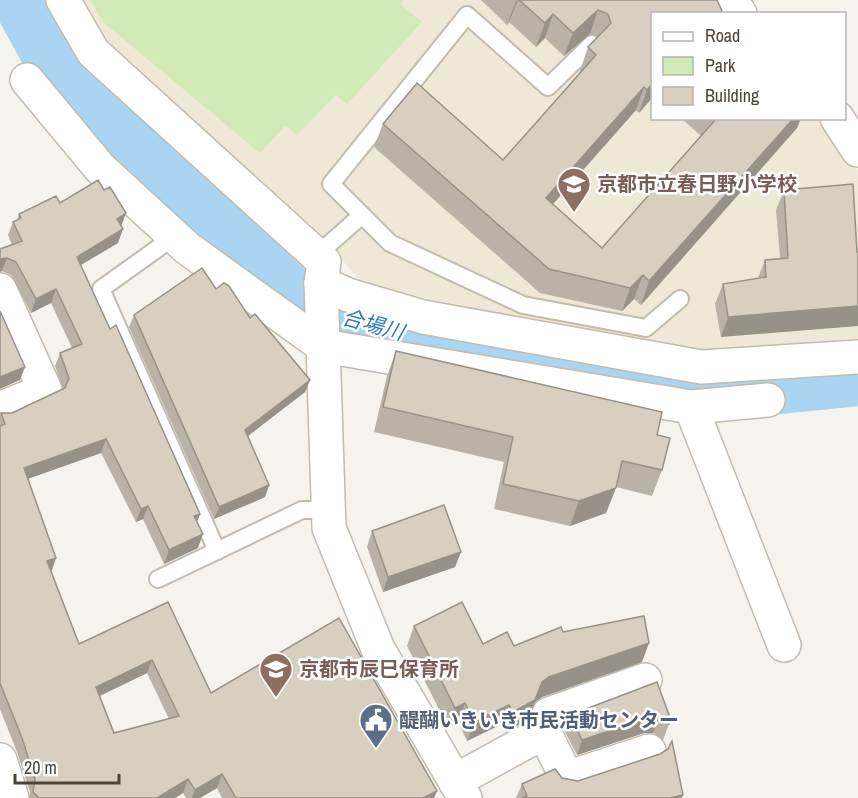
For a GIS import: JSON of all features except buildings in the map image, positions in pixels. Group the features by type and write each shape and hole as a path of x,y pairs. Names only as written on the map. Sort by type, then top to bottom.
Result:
{"street":[{"path":"63,0 93,52 321,302 329,528 378,649 460,789 544,732 549,714 645,680"},
{"path":"27,80 100,168 175,236 240,287 321,302 697,405 768,400"},
{"path":"838,120 858,150"},
{"path":"0,290 45,390 0,409"},
{"path":"321,302 348,295 423,317 701,368 858,357"},
{"path":"701,368 697,405 784,645"},
{"path":"544,732 567,778 649,751"},
{"path":"0,760 12,798"}],"lane":[{"path":"592,44 548,87 467,15 331,184 390,243 523,305 646,327 680,299"},
{"path":"321,302 362,215"},
{"path":"175,236 101,289 217,551"},
{"path":"158,579 302,510 328,510"}],"shaded area":[{"name":"京都市立春日野小学校","path":"77,0 712,0 661,12 651,12 651,120 824,120 858,171 858,343 700,354 390,291 358,278 337,254 167,103 96,32"}],"green space":[{"path":"90,0 403,0 400,4 422,22 347,104 336,95 297,135 285,126 260,153 103,22"}],"waterway":[{"name":"合場川","path":"23,0 74,93 289,297 369,329 730,388 858,375"}],"place":[{"name":"京都市立春日野小学校","path":"574,213"},
{"name":"京都市辰巳保育所","path":"276,698"},
{"name":"醍醐いきいき市民活動センター","path":"376,749"}]}
